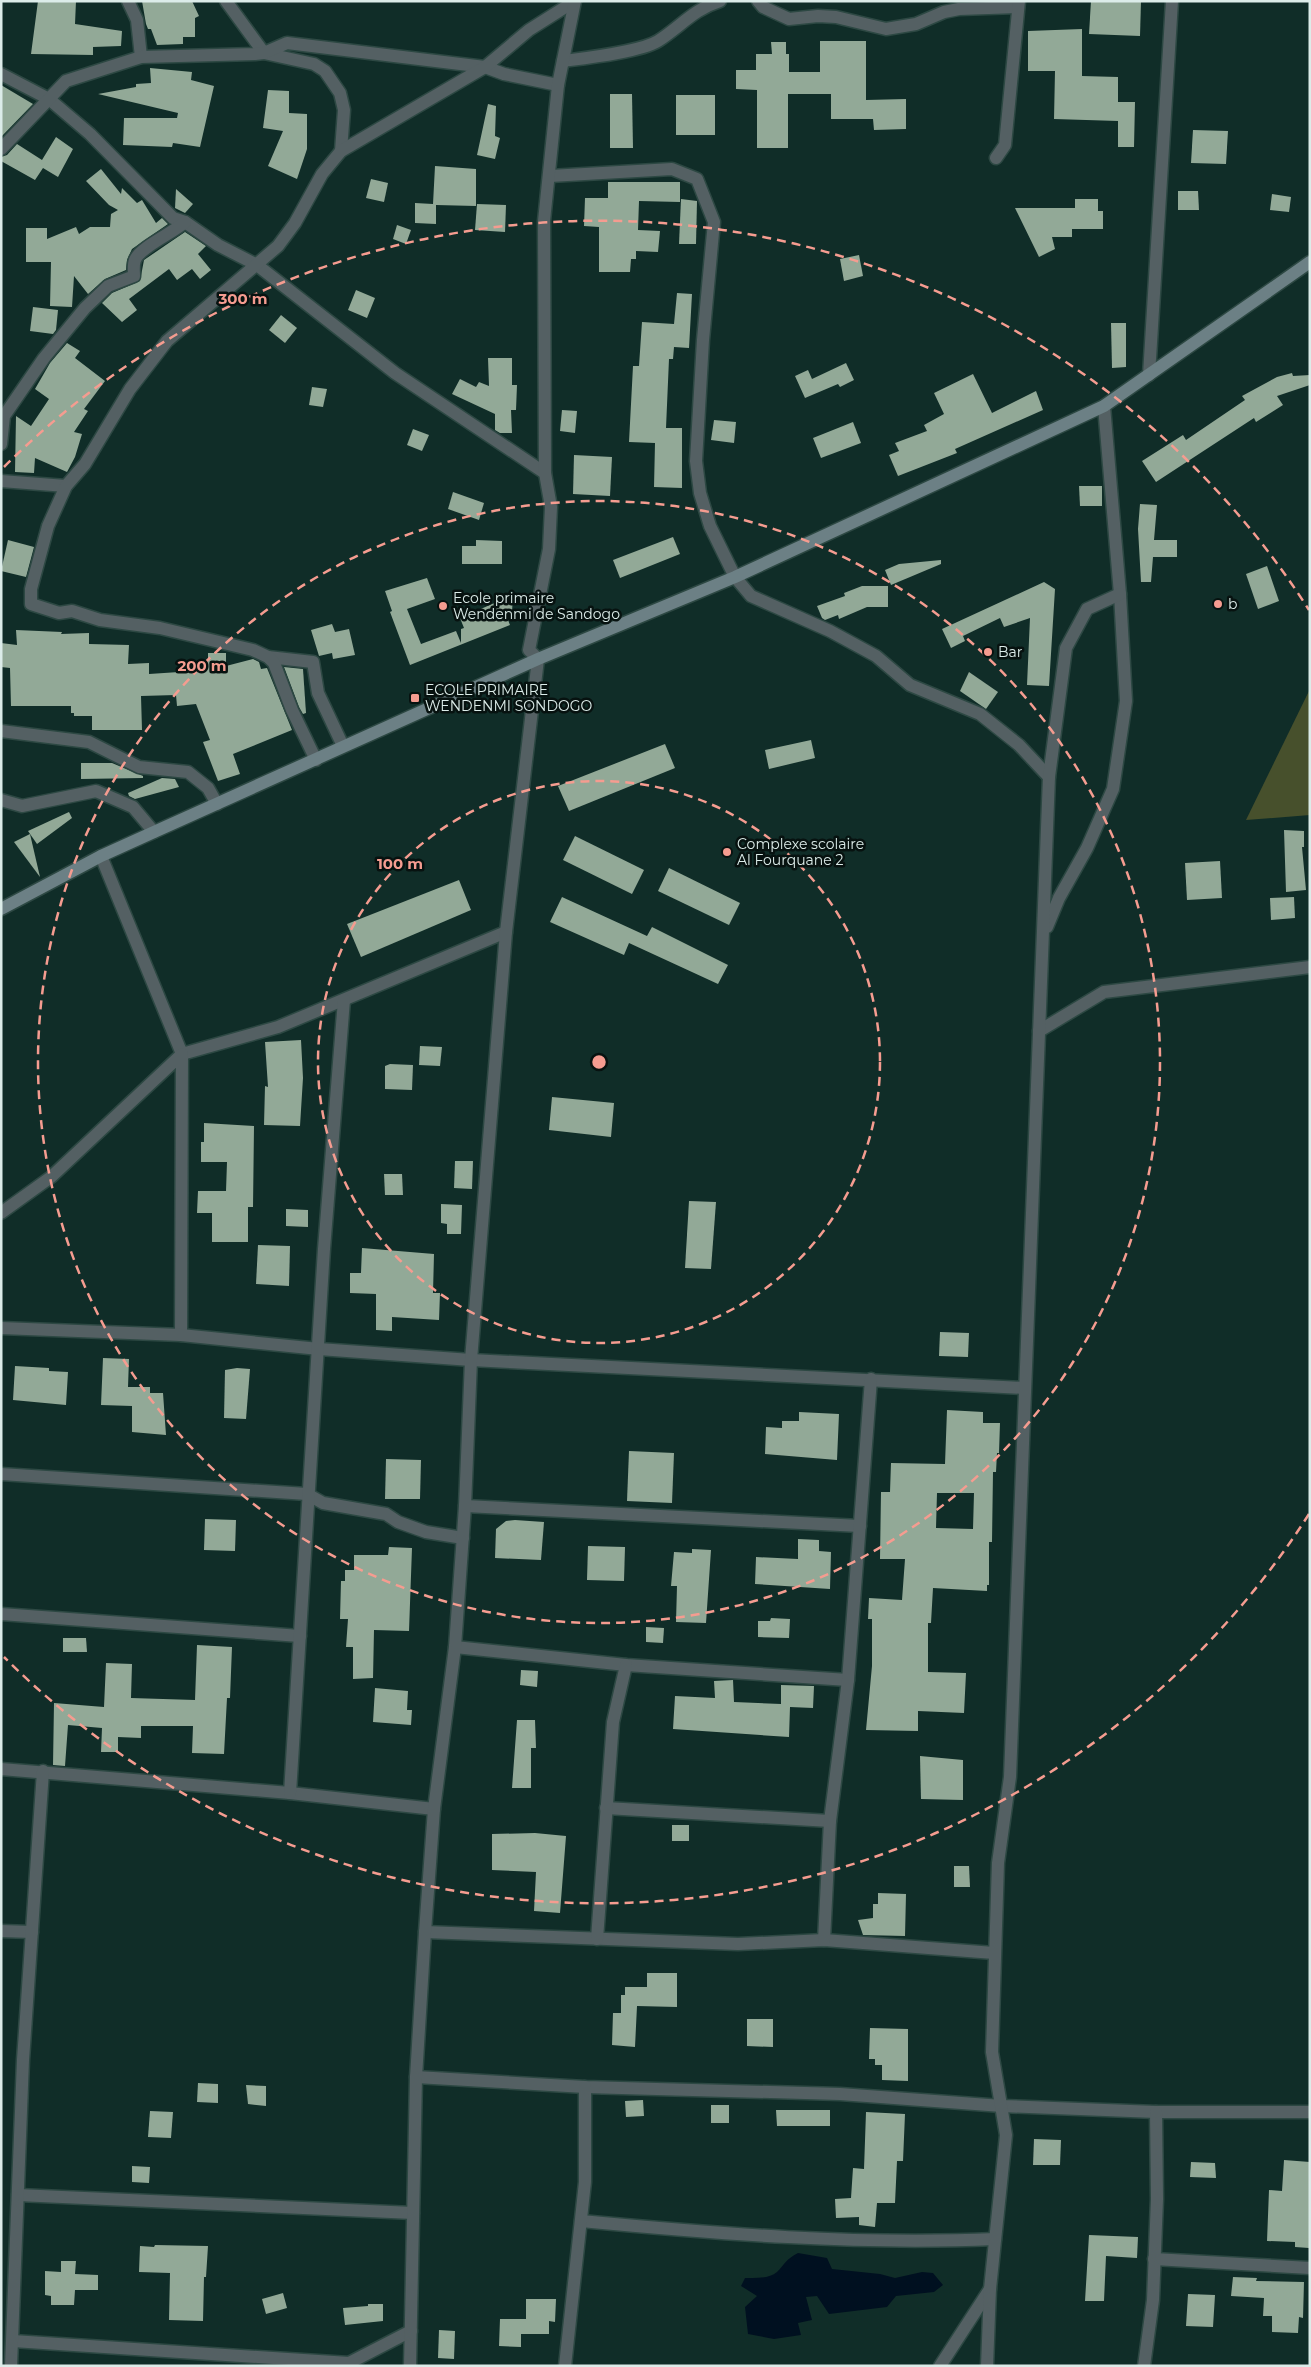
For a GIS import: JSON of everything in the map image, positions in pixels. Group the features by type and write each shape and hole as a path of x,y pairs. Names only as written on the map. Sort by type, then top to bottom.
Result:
{"street":[{"path":"128,1 138,20 142,56"},
{"path":"226,1 264,53"},
{"path":"344,746 318,693 313,662 268,657 253,650 160,628 100,620 72,611 59,613 31,604 31,589 48,526 66,486 85,464 130,388 167,341 198,312 278,246 295,223 322,174 341,150 485,67 529,30 575,1 558,85 544,221 544,473 551,507 549,549 529,650 538,659"},
{"path":"563,61 602,56 656,42 682,24 687,17 705,6 720,1"},
{"path":"758,1 763,7 789,19 818,16 836,17 886,29 916,24 944,12 959,9 1019,4 1005,145 996,158"},
{"path":"1149,375 1172,1"},
{"path":"264,53 287,42 485,67 504,74 558,85"},
{"path":"1,149 66,81 142,56 264,53 314,64 324,71 340,93 344,110 341,150"},
{"path":"1,74 49,99 90,134 173,218 185,222 218,246 257,265 395,373 544,473"},
{"path":"550,176 672,168 697,179 714,222 703,340 696,461 700,493 710,526 735,577 751,596 830,631 876,656 910,685 980,714 1019,745 1049,777"},
{"path":"1,444 4,416 44,358 85,308 108,286 134,276 134,261 139,253 175,231 185,222"},
{"path":"1,909 101,856 538,659 735,577 1104,406 1310,262"},
{"path":"1044,934 1059,898 1087,848 1113,789 1126,701 1120,594 1104,406"},
{"path":"1,480 66,486"},
{"path":"987,2366 990,2289 1006,2135 992,2052 994,1954 998,1863 1010,1777 1049,777 1066,648 1087,610 1120,594"},
{"path":"268,657 274,663 292,710 316,760"},
{"path":"410,2366 416,2077 434,1809 455,1647 465,1506 471,1360 506,932 538,659"},
{"path":"1,731 89,742 139,766 188,772 208,788 217,804"},
{"path":"1,800 22,806 96,791 133,807 154,832"},
{"path":"101,856 182,1054 181,1335"},
{"path":"1,1213 51,1177 182,1054 278,1027 506,932"},
{"path":"1039,1031 1104,992 1310,967"},
{"path":"290,1793 324,1249 344,1000"},
{"path":"1,1328 181,1335 319,1349 471,1360 1024,1388"},
{"path":"824,1940 830,1821 848,1680 871,1379"},
{"path":"1,1474 308,1494 323,1503 386,1514 398,1522 426,1532 463,1538"},
{"path":"465,1506 860,1526"},
{"path":"1,1614 300,1636"},
{"path":"455,1647 626,1665 848,1680"},
{"path":"597,1939 613,1722 626,1665"},
{"path":"1,1769 290,1793 434,1809"},
{"path":"11,2366 23,2060 43,1771"},
{"path":"606,1808 830,1821"},
{"path":"1,1931 32,1932"},
{"path":"425,1932 738,1944 824,1940 994,1954"},
{"path":"416,2077 585,2087 840,2094 1002,2106 1156,2112 1310,2112"},
{"path":"565,2366 570,2304 582,2221 585,2087"},
{"path":"1144,2366 1153,2300 1156,2112"},
{"path":"18,2195 413,2213"},
{"path":"582,2221 794,2237 928,2242 995,2239"},
{"path":"1154,2259 1310,2268"},
{"path":"940,2366 990,2289"},
{"path":"13,2341 349,2363 411,2331"}],"green space":[{"path":"1310,689 1310,815 1246,820"}],"water":[{"path":"798,2253 827,2258 832,2269 880,2274 895,2278 922,2272 933,2273 943,2285 934,2292 896,2296 887,2307 829,2314 817,2296 806,2297 812,2320 798,2323 801,2335 774,2339 748,2334 745,2307 757,2296 741,2286 745,2278 770,2276"}],"building":[{"path":"38,1 76,1 75,24 122,31 121,46 93,47 93,55 31,54"},
{"path":"142,1 192,1 199,16 195,18 195,37 183,37 183,44 157,45 151,29 148,29 146,24"},
{"path":"1091,1 1141,1 1140,36 1089,34"},
{"path":"1082,29 1082,76 1118,77 1118,102 1135,102 1134,147 1118,147 1118,121 1054,119 1055,71 1028,71 1028,31"},
{"path":"820,41 866,41 866,100 906,99 906,129 874,130 873,119 831,119 831,94 788,94 788,148 757,148 757,90 736,89 736,70 756,70 756,54 772,54 771,42 786,42 786,54 789,54 789,72 820,72"},
{"path":"150,68 192,72 191,80 214,86 200,147 173,143 172,147 123,145 124,118 177,118 178,113 98,94 136,87 136,84 151,83"},
{"path":"1,85 33,104 1,137"},
{"path":"268,90 289,91 289,113 307,114 307,149 297,179 268,166 283,131 263,128"},
{"path":"610,94 632,94 633,148 610,148"},
{"path":"676,95 715,95 715,135 676,135"},
{"path":"488,104 496,106 495,136 500,138 495,159 477,155"},
{"path":"1193,130 1228,131 1226,164 1191,163"},
{"path":"56,137 73,149 58,177 43,168 35,180 1,161 1,157 7,155 17,144 42,160"},
{"path":"435,166 476,169 476,206 436,205 436,224 415,223 415,203 433,204"},
{"path":"101,169 121,194 122,188 137,203 142,200 156,223 162,218 168,224 132,249 127,260 126,270 105,279 88,294 74,276 72,307 50,306 51,262 26,262 26,228 47,228 47,239 76,227 79,234 90,227 110,227 111,214 118,210 109,205 86,181"},
{"path":"371,179 388,183 384,202 366,198"},
{"path":"608,182 680,182 680,202 639,201 638,230 660,231 658,252 636,251 636,259 631,259 630,272 599,272 599,227 584,226 585,198 608,198"},
{"path":"176,189 193,204 185,213 175,208"},
{"path":"1178,191 1198,191 1199,210 1178,210"},
{"path":"1272,194 1291,197 1289,212 1270,210"},
{"path":"681,199 697,201 696,244 679,244"},
{"path":"1075,199 1098,199 1098,211 1103,211 1103,229 1072,229 1072,237 1052,237 1055,249 1039,257 1015,208 1075,208"},
{"path":"477,204 506,205 505,232 475,230"},
{"path":"397,225 411,230 406,244 393,239"},
{"path":"185,232 206,246 198,254 211,270 200,279 192,269 177,280 169,269 129,299 137,310 122,322 102,303 112,293 140,281 144,260"},
{"path":"859,255 863,276 844,281 840,259"},
{"path":"356,290 375,298 367,318 348,310"},
{"path":"677,293 692,294 689,348 674,347 673,359 669,359 666,428 682,428 682,488 654,487 655,443 629,442 633,366 639,366 642,322 674,324"},
{"path":"33,307 58,310 56,330 53,334 30,331"},
{"path":"281,315 297,328 285,343 269,330"},
{"path":"1111,323 1126,323 1126,367 1112,368"},
{"path":"67,343 80,351 75,358 105,381 84,409 88,411 74,432 82,434 75,457 67,472 35,458 34,473 15,472 16,416 31,426 49,399 35,389 50,363"},
{"path":"488,358 512,358 512,385 517,385 516,410 511,410 512,433 500,433 495,430 495,414 452,394 460,379 476,387 479,382 489,386"},
{"path":"846,363 854,380 840,387 838,384 805,398 795,376 808,370 812,379"},
{"path":"1292,373 1293,376 1310,375 1310,385 1277,396 1283,405 1256,422 1254,418 1156,482 1142,461 1183,435 1186,440 1245,400 1242,396 1277,377"},
{"path":"973,374 992,413 1036,391 1043,410 955,449 957,453 898,476 889,455 899,451 895,443 927,431 924,425 944,414 934,393"},
{"path":"312,387 327,389 323,407 309,405"},
{"path":"562,410 577,411 575,433 560,431"},
{"path":"714,420 736,422 734,443 711,440"},
{"path":"853,422 861,443 821,458 813,438"},
{"path":"413,429 429,435 422,451 407,445"},
{"path":"574,455 612,457 610,496 573,494"},
{"path":"1079,486 1102,486 1102,506 1080,506"},
{"path":"453,492 484,503 479,520 448,509"},
{"path":"1140,504 1157,505 1154,540 1177,540 1177,557 1153,557 1151,582 1141,582 1138,529"},
{"path":"673,537 680,554 620,578 613,560"},
{"path":"8,540 34,547 26,577 1,571"},
{"path":"476,540 502,541 502,564 462,564 462,546 476,546"},
{"path":"941,560 941,564 891,585 885,570 899,564"},
{"path":"1267,566 1279,601 1258,609 1246,574"},
{"path":"427,578 435,599 407,609 421,644 456,631 461,643 461,629 464,628 460,618 513,595 512,612 506,615 510,625 410,665 390,612 392,611 385,591"},
{"path":"1044,582 1055,589 1049,686 1027,685 1030,618 1004,627 1000,618 963,636 965,641 951,648 942,629"},
{"path":"862,586 888,586 888,607 867,607 839,619 838,615 825,620 822,618 817,606 845,596 844,593"},
{"path":"332,624 335,632 349,629 355,655 333,659 332,653 319,656 311,630"},
{"path":"16,630 62,632 61,634 89,633 89,644 129,645 128,664 149,663 149,674 179,672 179,662 208,662 208,653 226,653 226,666 253,659 259,662 261,669 267,668 292,730 233,754 240,774 218,781 203,742 210,740 196,704 177,706 176,695 141,696 142,730 92,730 92,716 74,716 74,713 71,713 71,706 11,706 10,668 1,667 1,643 17,645"},
{"path":"284,667 303,669 306,713 303,714 299,707"},
{"path":"969,672 998,692 986,709 960,691"},
{"path":"811,740 815,758 769,769 765,750"},
{"path":"665,744 675,768 569,811 558,786"},
{"path":"81,763 112,763 143,776 143,778 81,779"},
{"path":"162,778 175,779 179,787 135,799 129,796 128,793"},
{"path":"69,812 72,818 37,844 28,831"},
{"path":"1284,830 1304,831 1304,847 1302,847 1306,890 1286,892"},
{"path":"30,834 40,877 14,842"},
{"path":"575,836 644,870 632,894 563,860"},
{"path":"1220,861 1222,898 1187,900 1185,863"},
{"path":"669,868 740,903 729,925 658,891"},
{"path":"459,880 471,910 361,957 347,924"},
{"path":"562,897 647,936 652,927 728,965 718,984 629,943 624,955 550,922"},
{"path":"1294,897 1295,918 1271,920 1270,898"},
{"path":"301,1040 303,1078 300,1126 264,1125 265,1086 268,1087 265,1042"},
{"path":"420,1046 442,1047 440,1066 419,1065"},
{"path":"390,1064 413,1065 412,1090 385,1089 385,1066"},
{"path":"552,1097 614,1103 611,1137 549,1130"},
{"path":"204,1123 254,1126 253,1207 248,1207 248,1242 212,1242 212,1213 197,1213 198,1191 226,1191 227,1162 201,1162 201,1142 204,1142"},
{"path":"455,1161 473,1161 472,1189 454,1188"},
{"path":"384,1174 402,1174 403,1195 385,1195"},
{"path":"689,1201 716,1202 711,1269 685,1268"},
{"path":"441,1204 462,1205 461,1234 447,1234 447,1224 441,1223"},
{"path":"286,1209 308,1210 308,1227 286,1226"},
{"path":"258,1245 290,1246 289,1286 256,1284"},
{"path":"362,1248 434,1254 433,1293 440,1293 439,1320 392,1317 392,1331 376,1330 376,1294 350,1293 350,1273 361,1273"},
{"path":"940,1332 969,1333 968,1357 939,1356"},
{"path":"103,1358 129,1359 128,1387 150,1387 150,1393 163,1393 166,1435 132,1432 132,1406 101,1405"},
{"path":"15,1366 49,1368 49,1371 68,1372 66,1405 13,1400"},
{"path":"237,1368 250,1369 246,1419 224,1418 225,1370"},
{"path":"947,1410 983,1412 983,1423 1000,1423 999,1453 997,1453 996,1472 993,1472 992,1542 989,1542 989,1585 987,1585 987,1591 933,1588 931,1623 928,1623 928,1672 966,1673 964,1713 918,1711 918,1731 866,1730 872,1666 872,1619 868,1619 869,1598 902,1600 905,1559 880,1559 881,1492 890,1492 891,1463 945,1464","holes":["937,1493 974,1493 973,1529 936,1528"]},
{"path":"799,1412 839,1414 837,1460 765,1454 766,1427 782,1428 782,1421 799,1421"},
{"path":"629,1451 674,1453 672,1503 627,1501"},
{"path":"386,1459 421,1460 420,1499 385,1499"},
{"path":"205,1519 236,1520 235,1551 204,1550"},
{"path":"506,1521 544,1522 541,1560 495,1558 496,1529"},
{"path":"798,1539 819,1540 819,1551 831,1552 830,1589 755,1584 756,1557 798,1559"},
{"path":"588,1546 625,1547 624,1581 587,1580"},
{"path":"389,1547 412,1548 409,1631 374,1630 373,1678 353,1679 353,1647 346,1647 348,1619 340,1619 341,1581 345,1581 345,1570 354,1570 354,1555 388,1555"},
{"path":"692,1549 711,1550 706,1623 676,1622 677,1586 671,1586 674,1552 692,1553"},
{"path":"771,1618 790,1619 789,1638 758,1637 758,1621 770,1621"},
{"path":"646,1627 664,1628 663,1643 646,1642"},
{"path":"63,1638 86,1638 87,1652 63,1652"},
{"path":"197,1645 232,1647 230,1698 227,1698 224,1754 192,1753 193,1726 141,1726 141,1738 118,1737 118,1752 101,1752 102,1728 68,1725 65,1766 53,1765 54,1703 104,1707 106,1663 132,1664 131,1698 195,1700"},
{"path":"521,1670 538,1671 537,1687 520,1685"},
{"path":"733,1680 734,1702 781,1704 781,1685 814,1686 813,1708 790,1707 789,1737 673,1729 675,1696 715,1698 714,1681"},
{"path":"375,1688 408,1691 407,1710 412,1710 411,1725 373,1722"},
{"path":"517,1720 535,1720 536,1748 531,1748 531,1788 512,1788"},
{"path":"920,1756 963,1760 963,1800 921,1799"},
{"path":"672,1825 689,1825 689,1841 672,1841"},
{"path":"535,1833 566,1836 560,1913 534,1911 536,1872 492,1870 492,1834"},
{"path":"954,1866 969,1866 970,1887 954,1887"},
{"path":"878,1893 906,1894 905,1936 863,1935 858,1920 873,1918 873,1904 878,1904"},
{"path":"647,1973 677,1973 677,2007 637,2006 635,2047 612,2045 613,2013 621,2013 621,1995 625,1995 625,1987 647,1987"},
{"path":"747,2019 773,2019 773,2047 747,2046"},
{"path":"870,2028 908,2029 908,2081 882,2080 882,2065 875,2065 875,2059 869,2059"},
{"path":"198,2083 218,2084 218,2103 197,2102"},
{"path":"246,2085 266,2086 266,2106 248,2104"},
{"path":"643,2100 644,2116 626,2117 625,2101"},
{"path":"711,2105 729,2105 729,2123 711,2123"},
{"path":"776,2110 830,2110 830,2126 777,2126"},
{"path":"150,2111 173,2112 171,2138 148,2137"},
{"path":"866,2112 905,2114 903,2161 897,2161 895,2203 877,2203 875,2227 859,2225 859,2217 836,2218 835,2199 851,2198 853,2168 864,2169"},
{"path":"1034,2139 1061,2140 1060,2165 1033,2165"},
{"path":"1284,2160 1310,2162 1309,2248 1295,2247 1295,2242 1267,2241 1269,2190 1282,2191"},
{"path":"1191,2162 1215,2163 1216,2178 1190,2177"},
{"path":"132,2166 150,2167 149,2183 132,2182"},
{"path":"1089,2235 1138,2237 1137,2258 1106,2256 1104,2301 1085,2301"},
{"path":"155,2245 208,2246 206,2277 204,2277 203,2321 169,2320 170,2273 139,2272 140,2246 154,2247"},
{"path":"61,2261 76,2261 75,2274 98,2275 98,2290 75,2290 74,2305 51,2305 51,2296 45,2295 45,2271 61,2272"},
{"path":"1233,2277 1257,2278 1256,2281 1304,2282 1303,2318 1299,2317 1298,2333 1272,2332 1272,2316 1263,2316 1264,2298 1231,2296"},
{"path":"283,2293 287,2308 266,2314 262,2299"},
{"path":"1188,2294 1215,2295 1213,2327 1186,2326"},
{"path":"526,2299 556,2299 555,2322 549,2321 549,2334 521,2334 521,2347 499,2346 500,2319 526,2319"},
{"path":"368,2304 383,2304 383,2321 345,2325 343,2308 368,2306"},
{"path":"439,2330 455,2331 454,2359 438,2358"}],"place":[{"name":"b","path":"1218,604"},
{"name":"Ecole primaire Wendenmi de Sandogo","path":"443,606"},
{"name":"Bar","path":"988,652"},
{"name":"ECOLE PRIMAIRE WENDENMI SONDOGO","path":"415,698"},
{"name":"Complexe scolaire Al Fourquane 2","path":"727,852"}]}
